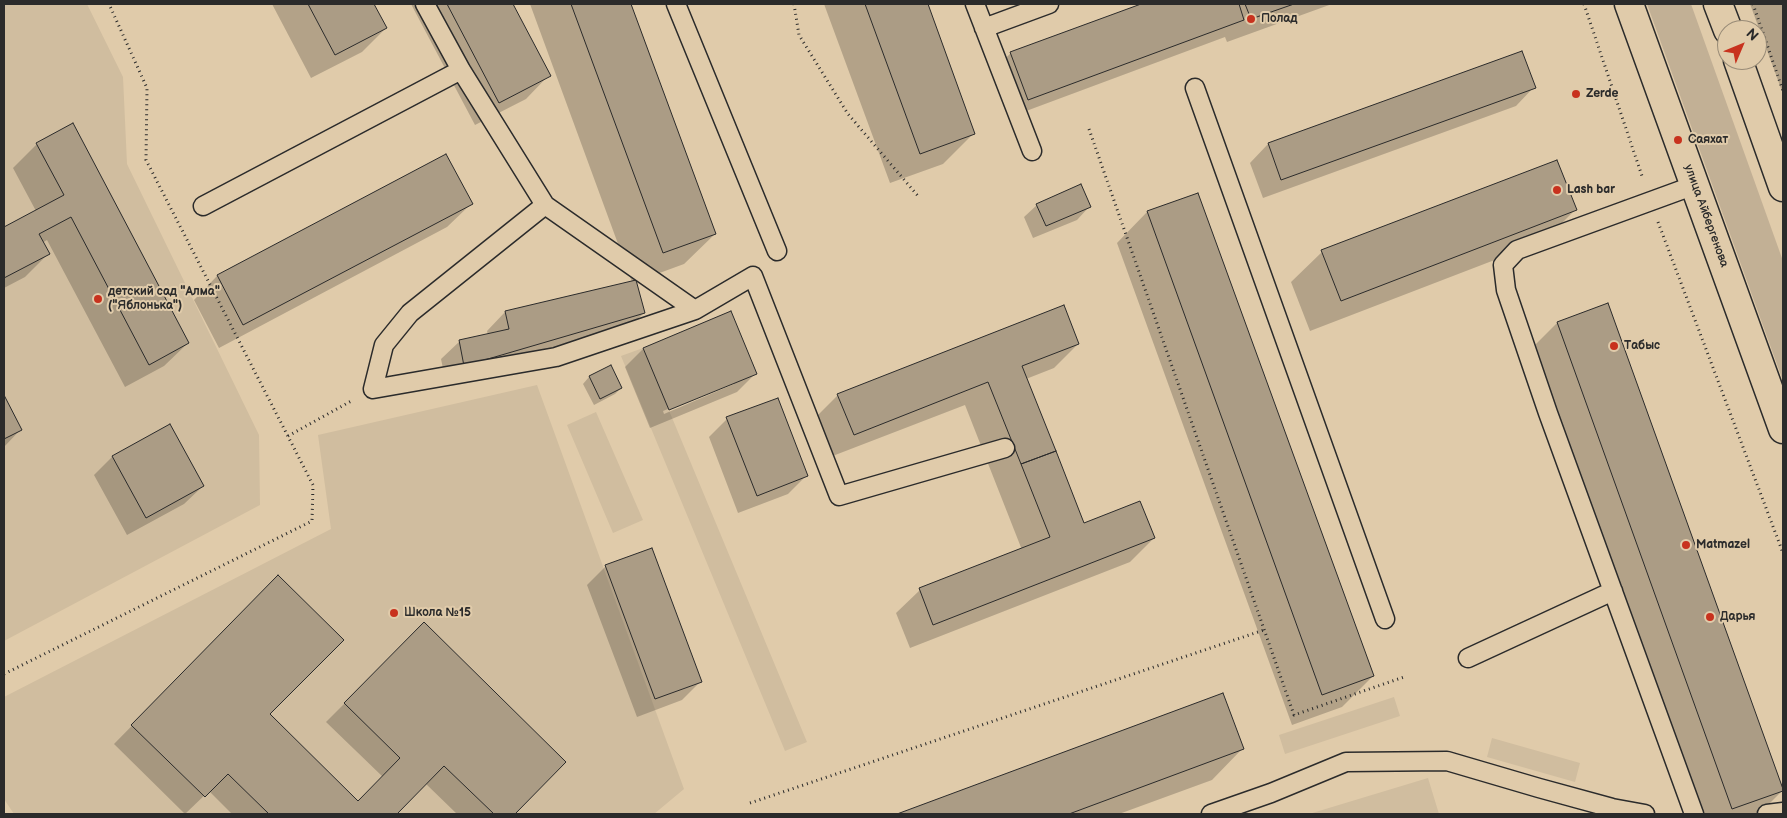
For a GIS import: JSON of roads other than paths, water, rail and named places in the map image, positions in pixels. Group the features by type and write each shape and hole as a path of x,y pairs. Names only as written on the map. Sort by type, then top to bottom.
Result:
{"street":[{"name":"улица Айбергенова","path":"1629,4 1783,429"},
{"path":"1718,4 1724,20"},
{"path":"1742,70 1783,187"}],"lane":[{"path":"425,4 461,70 545,205 695,310"},
{"path":"676,4 777,251"},
{"path":"975,4 1032,151"},
{"path":"984,28 1049,4"},
{"path":"203,206 461,70"},
{"path":"1195,88 1385,619"},
{"path":"1694,814 1548,413 1506,290 1503,265 1517,250 1695,185"},
{"path":"545,205 410,313 384,345 373,389 556,357 695,310 753,276 839,496 1004,448"},
{"path":"1468,658 1613,591"},
{"path":"1212,814 1271,793 1346,762 1447,761 1611,811 1645,814"},
{"path":"1767,814 1783,812"}],"place":[{"name":"Полад","path":"1251,19"},
{"name":"Zerde","path":"1576,94"},
{"name":"Саяхат","path":"1678,140"},
{"name":"Lash bar","path":"1557,190"},
{"name":"детский сад \"Алма\" (\"Яблонька\")","path":"98,299"},
{"name":"Табыс","path":"1614,346"},
{"name":"Matmazel","path":"1686,545"},
{"name":"Школа №15","path":"394,613"},
{"name":"Дарья","path":"1710,617"}]}
